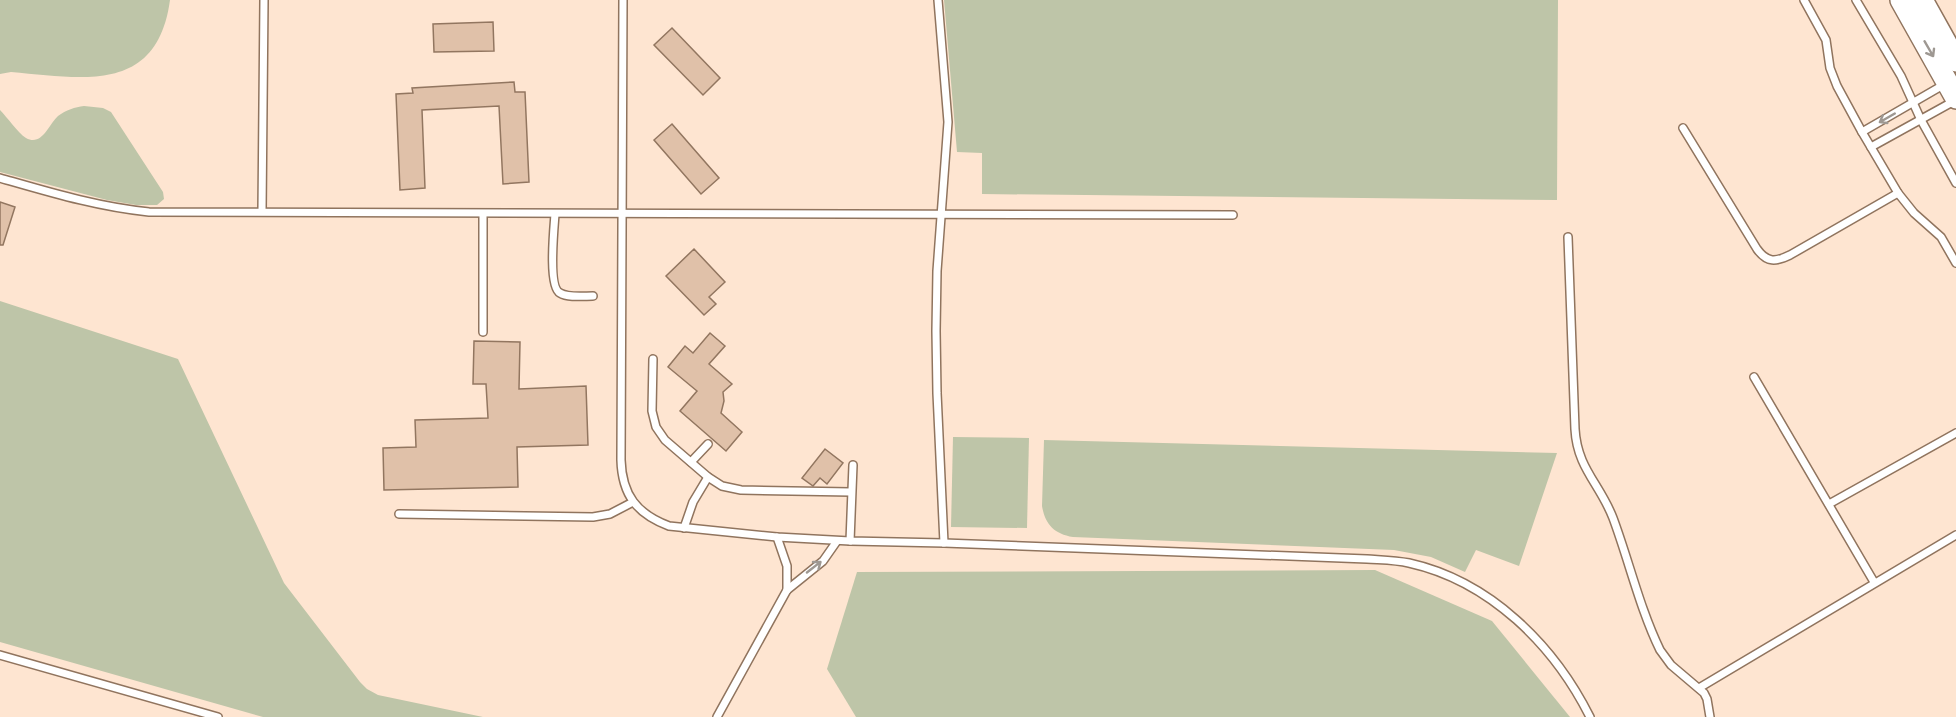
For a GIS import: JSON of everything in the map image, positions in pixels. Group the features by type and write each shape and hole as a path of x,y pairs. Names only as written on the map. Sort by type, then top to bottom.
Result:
{"main road":[{"path":"1900,0 1953,94"},
{"path":"1922,0 1956,61"}],"lane":[{"path":"262,211 264,0"},
{"path":"623,0 621,475 633,502 643,513 669,526 837,541 1367,559 1409,563 1429,569 1466,586 1517,620 1532,633 1559,664 1590,717"},
{"path":"938,0 948,122 938,272 936,362 944,543"},
{"path":"1804,0 1826,39 1830,68 1837,86 1871,147 1898,193 1914,213 1941,237 1956,263"},
{"path":"1856,0 1901,76 1912,103 1956,183"},
{"path":"1863,132 1912,103 1953,94"},
{"path":"1871,147 1921,120 1953,94"},
{"path":"1683,128 1762,257 1770,261 1790,255 1898,193"},
{"path":"0,178 82,201 124,210 149,212 1233,215"},
{"path":"483,214 483,332"},
{"path":"555,214 553,274 555,289 566,295 593,296"},
{"path":"1568,237 1575,429 1578,452 1612,515 1660,650 1671,665 1699,688 1707,699 1710,717"},
{"path":"653,359 652,411 656,427 665,440 708,477 722,486 741,490 851,492"},
{"path":"1754,377 1874,582"},
{"path":"1829,504 1956,433"},
{"path":"692,462 708,444"},
{"path":"850,541 853,465"},
{"path":"684,528 693,502 708,477"},
{"path":"399,514 593,517 610,514 633,502"},
{"path":"1699,688 1956,535"},
{"path":"777,537 787,566 787,590"},
{"path":"717,717 787,590 823,561 837,541"},
{"path":"0,655 218,717"}],"green space":[{"path":"0,0 170,0 162,31 150,52 133,66 112,74 64,77 11,72 0,74"},
{"path":"944,0 1558,0 1557,200 982,194 982,153 957,152"},
{"path":"84,106 103,108 111,112 163,192 164,199 157,205 136,205 107,200 0,172 0,110 26,138 32,140 41,137 61,114"},
{"path":"0,301 178,359 284,583 360,682 378,695 483,717 263,717 0,642"},
{"path":"953,437 1029,438 1027,528 951,527"},
{"path":"1044,440 1557,453 1519,566 1476,550 1465,572 1431,557 1394,550 1066,536 1056,531 1048,523 1043,512"},
{"path":"1375,570 1492,621 1570,717 856,717 827,669 857,572"}],"building":[{"path":"493,22 494,51 434,52 433,24"},
{"path":"672,28 720,78 703,95 654,45"},
{"path":"514,82 515,92 525,92 529,182 503,184 499,106 422,110 425,188 400,190 396,94 413,93 412,88"},
{"path":"672,124 719,178 701,194 654,140"},
{"path":"0,202 15,207 3,245 0,245"},
{"path":"694,249 725,282 709,297 716,304 704,315 666,276"},
{"path":"710,333 725,346 709,364 732,384 723,392 724,401 721,413 742,432 726,451 680,411 697,391 668,367 685,346 693,353"},
{"path":"474,341 520,342 519,389 586,386 588,445 517,447 518,487 384,490 383,448 416,447 415,420 488,418 486,384 473,384"},
{"path":"825,449 843,463 827,484 820,478 813,486 802,478"}]}
